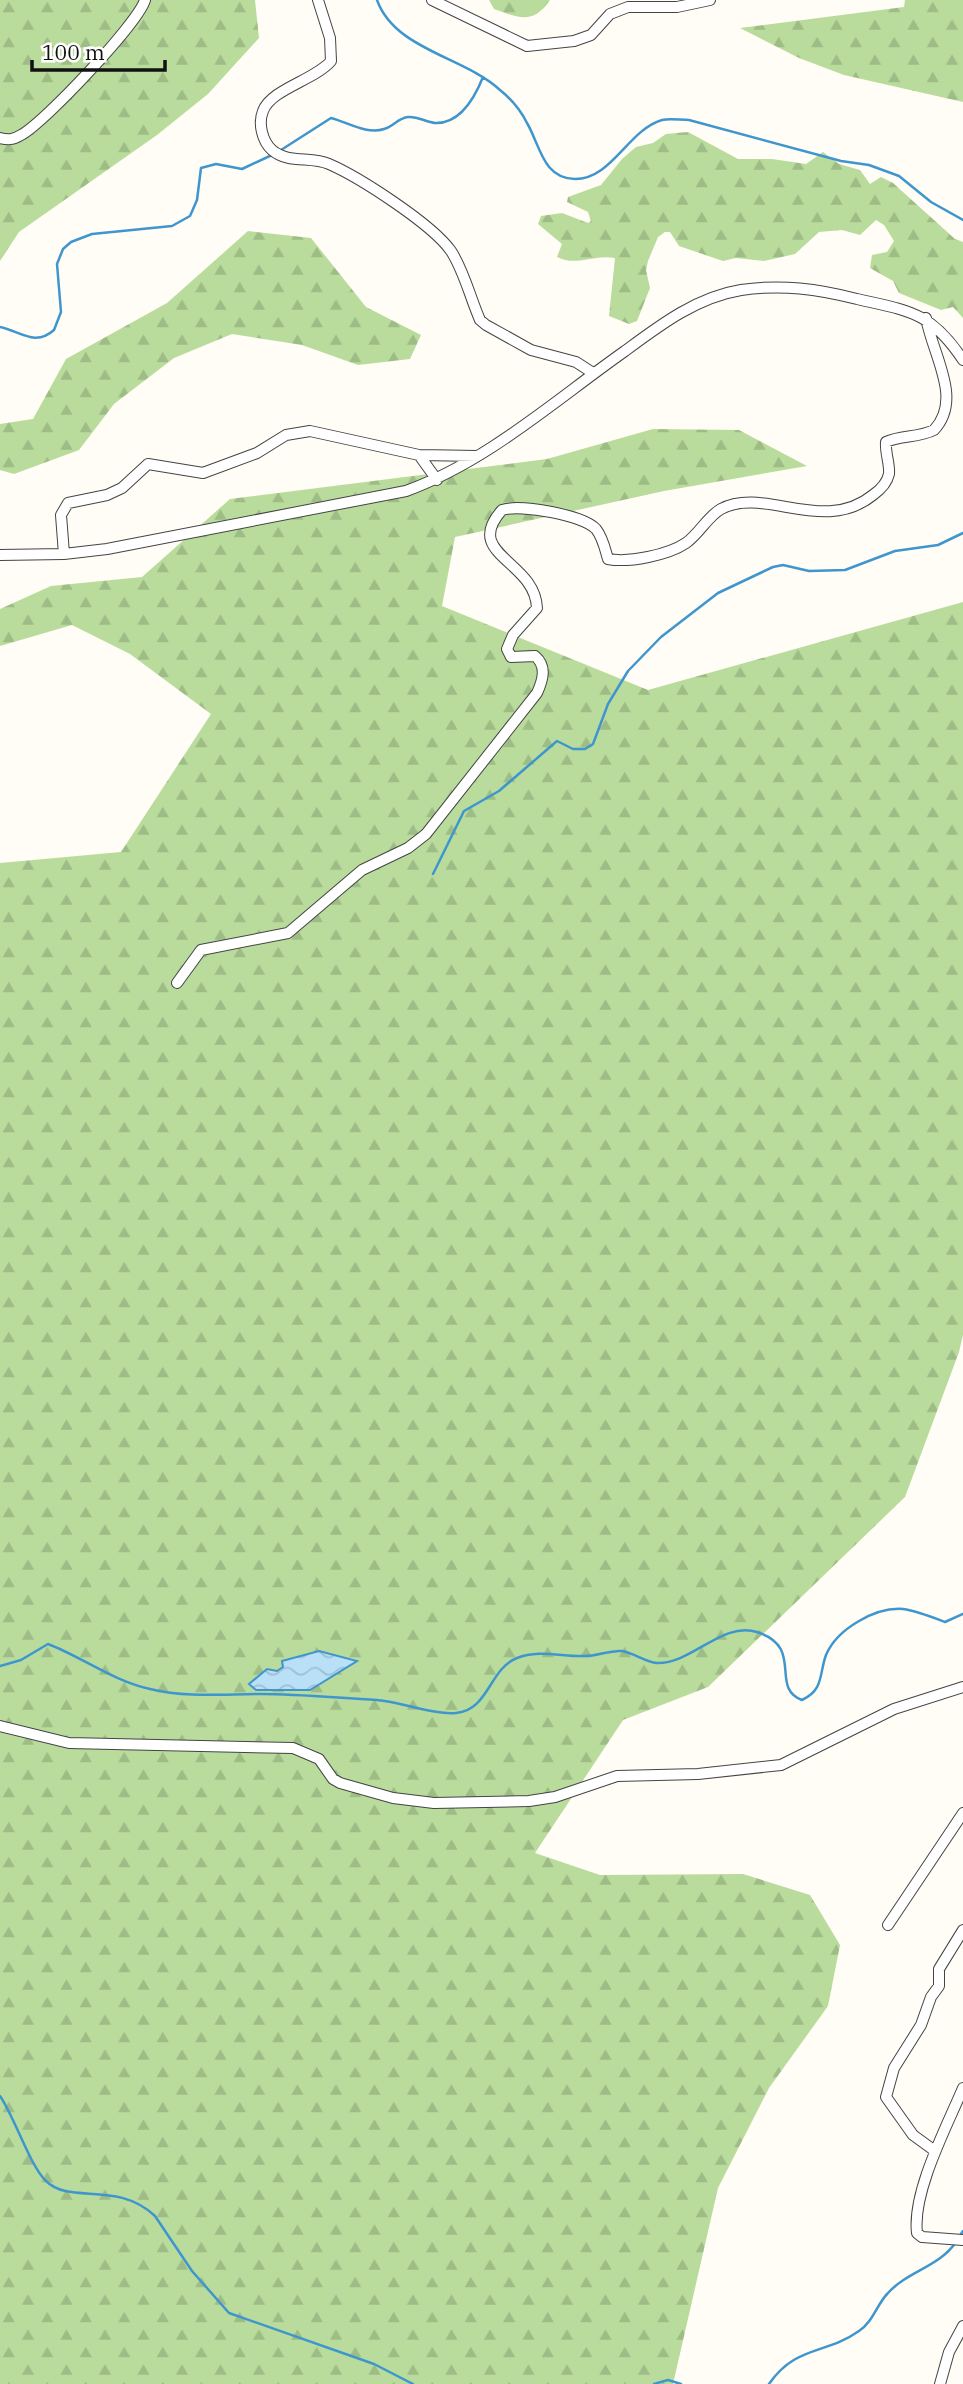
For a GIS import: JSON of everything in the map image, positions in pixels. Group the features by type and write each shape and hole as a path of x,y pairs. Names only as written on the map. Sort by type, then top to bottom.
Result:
{"street":[{"path":"0,138 10,140 20,136 45,116 132,24 145,0"},
{"path":"318,0 330,38 331,61 321,73 274,98 264,107 262,134 272,150 293,158 324,162 356,178 426,227 450,249 480,320 486,325 531,350 576,362 593,373"},
{"path":"432,0 527,46 574,41 591,35 610,14 628,7 677,7 710,0"},
{"path":"0,555 64,554 107,549 406,491 437,480 481,456 593,373 697,303 739,290 784,286 819,289 926,318 946,334 963,360"},
{"path":"926,318 929,332 955,372"},
{"path":"177,983 201,950 288,933 362,870 408,848 426,834 537,693 544,677 539,659 535,656 516,659 510,657 508,649 513,635 537,608 537,593 519,570 493,548 489,540 489,531 502,510 516,506 538,509 594,527 604,543 608,559 620,561 685,543 721,509 750,504 812,512 858,506 885,484 889,472 886,442 922,435 937,428 958,404"},
{"path":"64,554 61,515 68,503 107,495 122,488 148,464 203,473 220,470 257,453 286,435 310,431 419,455 481,456"},
{"path":"419,455 437,480"},
{"path":"0,1726 69,1743 293,1748 319,1759 333,1779 343,1784 393,1798 488,1804 555,1797 617,1776 644,1773 698,1774 781,1765 894,1709 963,1687"},
{"path":"888,1925 963,1813"},
{"path":"935,2151 907,2127 886,2097 886,2091 899,2059 921,2025 931,1997 939,1986 939,1969 963,1930"},
{"path":"963,2088 935,2151 915,2216 917,2232 922,2237 963,2240"},
{"path":"940,2384 949,2352 963,2326"}],"green space":[{"path":"0,0 255,0 259,38 208,94 157,135 19,232 0,261"},
{"path":"489,0 550,0 538,13 518,17 494,9"},
{"path":"905,0 963,0 963,102 844,75 799,58 740,28 904,7"},
{"path":"688,132 738,159 772,159 806,164 823,152 839,164 860,170 870,184 881,177 893,183 955,239 963,242 963,318 953,307 941,310 899,293 893,281 870,268 872,255 887,252 894,241 884,225 876,220 860,235 842,230 819,232 795,254 764,261 736,258 723,261 679,246 670,232 665,232 658,237 648,261 646,270 650,288 637,321 629,324 609,316 615,258 571,261 557,257 562,244 538,224 541,216 562,213 588,223 591,221 588,212 567,202 568,197 601,185 622,159 636,147 653,143 666,134"},
{"path":"248,231 311,238 366,307 421,335 410,359 358,365 302,345 232,334 174,358 114,404 79,450 14,474 0,470 0,424 33,419 66,359 167,303"},
{"path":"653,429 739,430 807,466 664,491 455,537 442,606 648,690 963,602 963,1335 959,1352 905,1497 708,1687 623,1720 535,1853 600,1875 743,1874 810,1895 840,1945 828,2006 769,2088 718,2188 673,2384 0,2384 0,863 121,852 211,714 130,654 72,625 0,646 0,609 51,586 142,577 230,499 547,459"}],"water":[{"path":"319,1651 357,1661 310,1690 256,1690 249,1684 267,1669 277,1671 283,1667 282,1661"}],"waterway":[{"path":"377,0 386,17 399,31 469,69 504,93 525,118 549,167 564,177 588,177 599,171 650,125 665,119 689,120 841,161 869,165 899,176 931,202 963,220"},
{"path":"281,150 331,118 371,130 387,128 408,117 435,123 444,122 466,108 483,77"},
{"path":"0,327 34,338 54,330 61,312 57,264 63,249 71,242 92,234 172,226 190,216 197,200 201,168 216,164 242,169 272,155"},
{"path":"433,874 464,811 499,791 557,741 573,749 585,749 593,744 608,704 628,671 661,637 718,593 773,567 783,565 809,571 845,570 895,551 938,545 963,533"},
{"path":"0,1666 21,1660 48,1644 110,1675 164,1692 377,1700 456,1713 476,1705 500,1671 508,1663 525,1655 585,1656 622,1651 648,1661 670,1662 719,1637 744,1630 757,1632 780,1647 788,1686 793,1694 802,1700 814,1691 820,1681 831,1645 848,1628 869,1616 892,1609 903,1609 945,1622 963,1614"},
{"path":"0,2096 34,2164 46,2181 68,2192 110,2195 140,2205 155,2216 192,2271 229,2313 374,2364 413,2384"},
{"path":"959,2237 963,2231"},
{"path":"769,2384 779,2372 800,2356 846,2339 859,2331 868,2323 884,2297 905,2279 941,2257 956,2242"},
{"path":"654,2384 668,2380 681,2384"}]}
